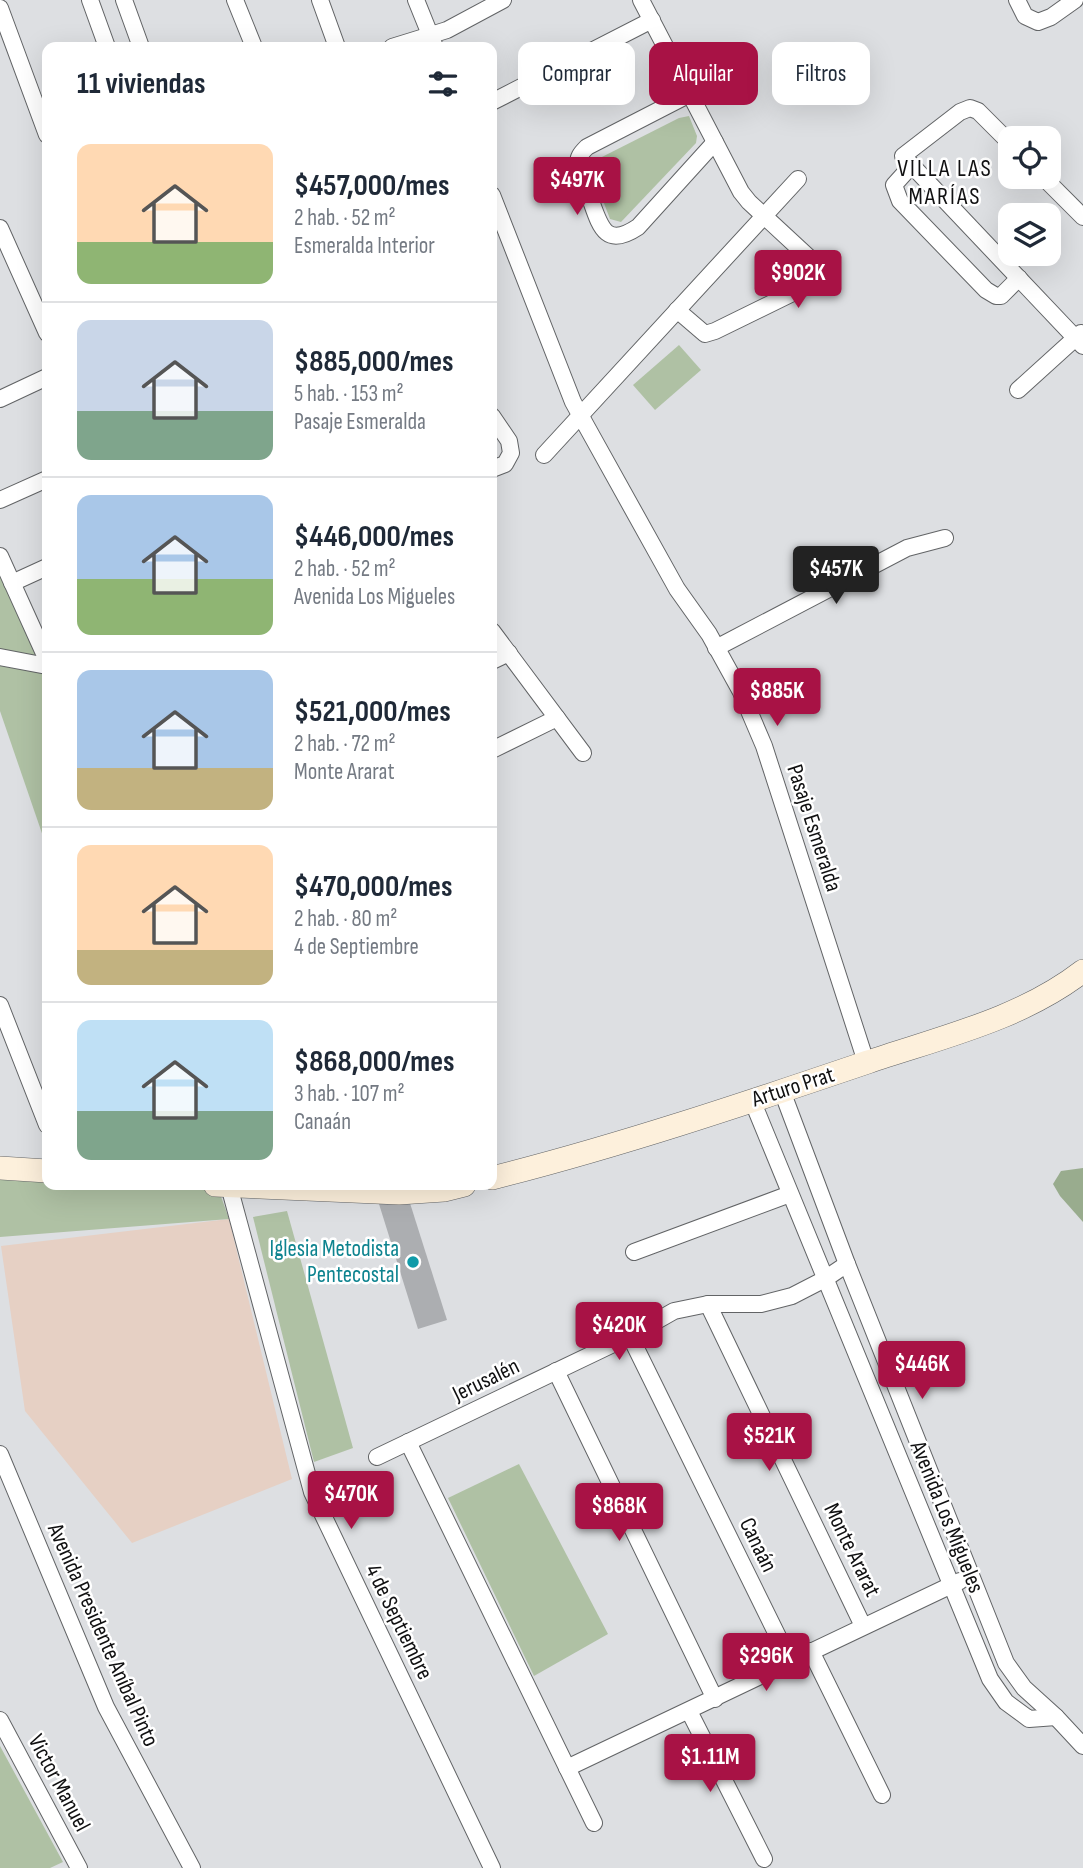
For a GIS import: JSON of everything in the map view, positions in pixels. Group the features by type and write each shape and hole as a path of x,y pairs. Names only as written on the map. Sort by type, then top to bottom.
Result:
{"main road":[{"name":"Arturo Prat","path":"497,1177 566,1160 1018,1011 1062,988 1083,971"},
{"path":"0,1168 42,1171"},
{"path":"348,1190 416,1190"}],"street":[{"path":"90,0 105,42"},
{"path":"124,0 139,42"},
{"path":"235,0 252,42"},
{"path":"320,0 335,42"},
{"path":"416,0 433,42 503,0"},
{"path":"641,0 663,42"},
{"path":"1017,0 1026,16 1038,22 1051,17 1075,0"},
{"path":"0,8 42,121"},
{"path":"497,99 652,20"},
{"path":"669,105 587,148 579,155 578,167 600,226 607,234 615,237 626,235 638,227 715,142"},
{"path":"677,310 705,334 809,285 820,274 817,265 741,192 696,105"},
{"path":"998,131 978,111 970,108 908,160 894,185 900,201 986,290 1001,296 1019,278"},
{"path":"908,160 1019,278 1081,338 1018,390"},
{"path":"544,455 798,179"},
{"path":"1055,189 1083,217"},
{"name":"Pasaje Esmeralda","path":"497,208 566,388 677,589 741,692 764,747 866,1062"},
{"path":"0,228 42,322"},
{"path":"0,399 42,379"},
{"path":"497,423 509,441 511,453 505,464 497,467"},
{"path":"0,500 42,481"},
{"path":"716,648 907,548 945,538"},
{"path":"0,556 42,649"},
{"path":"12,583 42,569"},
{"path":"497,637 583,753"},
{"path":"497,659 509,653"},
{"path":"0,657 42,665"},
{"path":"497,748 557,718"},
{"path":"0,1005 42,1100"},
{"name":"Avenida Los Migueles","path":"782,1091 847,1264 971,1576 1013,1674 1083,1746"},
{"name":"Avenida Los Migueles","path":"752,1100 990,1679 1006,1702 1029,1719 1056,1717"},
{"name":"4 de Septiembre","path":"223,1190 312,1492 492,1868"},
{"path":"634,1252 790,1194"},
{"name":"Jerusalén","path":"377,1457 630,1336 674,1311 708,1304 761,1304 792,1296 847,1264"},
{"name":"Monte Ararat","path":"708,1304 863,1626"},
{"name":"Canaán","path":"630,1336 790,1661"},
{"path":"556,1371 715,1699"},
{"path":"408,1442 594,1823"},
{"name":"Avenida Presidente Aníbal Pinto","path":"0,1454 106,1707 192,1868"},
{"path":"567,1768 971,1576"},
{"path":"811,1651 883,1795"},
{"path":"689,1711 764,1859"},
{"name":"Victor Manuel","path":"0,1720 77,1867"}],"shaded area":[{"path":"229,1219 292,1479 132,1543 25,1411 1,1246"}],"green space":[{"path":"689,116 697,136 696,143 621,222 610,219 591,169 594,161 679,118"},
{"path":"679,345 701,370 655,410 633,385"},
{"path":"0,572 42,656 42,833 0,711"},
{"path":"0,1166 42,1169 42,1190 219,1190 229,1219 0,1237"},
{"path":"1083,1168 1083,1222 1053,1184 1061,1171"},
{"path":"287,1211 353,1448 314,1462 253,1217"},
{"path":"519,1464 608,1634 534,1676 448,1498"},
{"path":"0,1746 63,1862 50,1868 0,1868"}],"building":[{"name":"Iglesia Metodista Pentecostal","path":"409,1200 447,1320 418,1329 379,1204"}],"place":[{"name":"Iglesia Metodista Pentecostal","path":"413,1262"}],"district":[{"name":"VILLA LAS MARÍAS","path":"945,182"}]}
